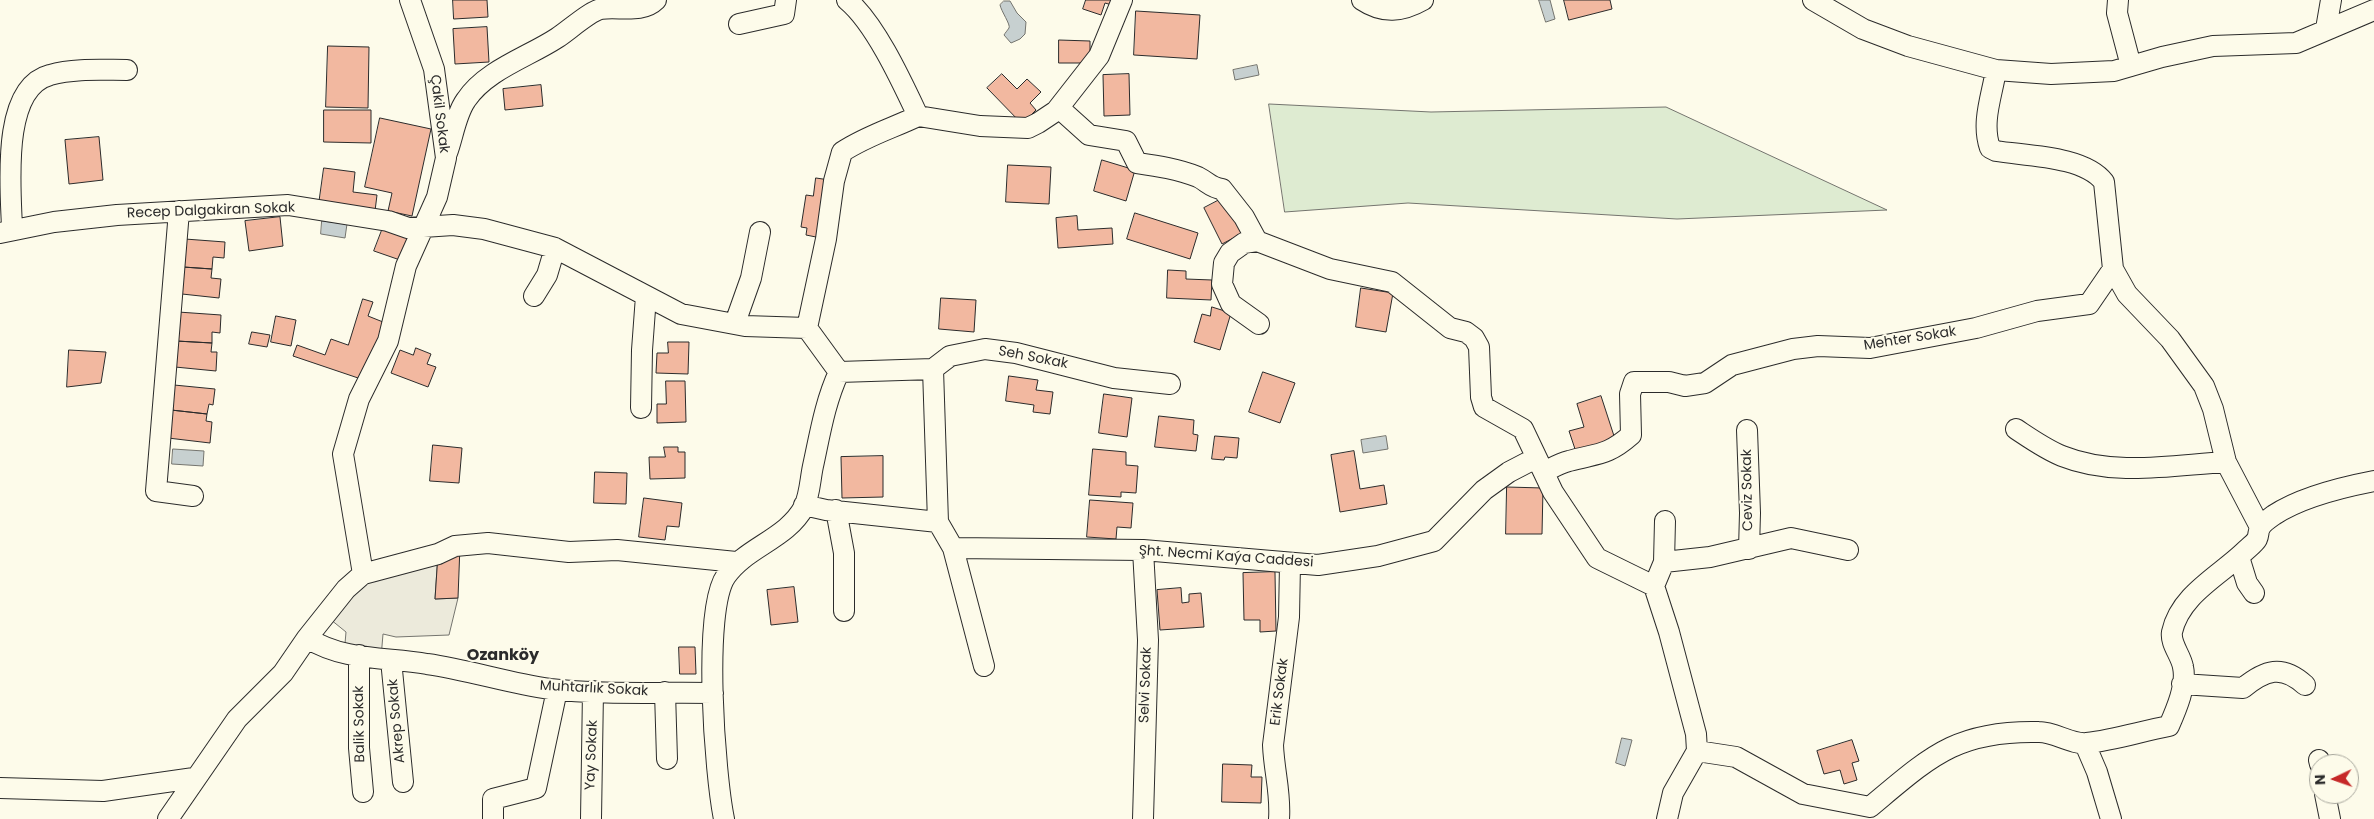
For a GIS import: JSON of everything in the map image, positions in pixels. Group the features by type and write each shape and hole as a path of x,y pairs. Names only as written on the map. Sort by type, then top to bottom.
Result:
{"street":[{"name":"Çakil Sokak","path":"363,574 343,454 359,399 388,341 406,266 437,197 446,158 434,69 410,0"},
{"path":"446,158 465,101 475,88 502,69 556,39 599,9 651,5 656,0"},
{"path":"739,24 784,14 786,0"},
{"path":"839,372 807,328 826,239 834,181 842,152 861,139 918,116 980,126 1028,128 1059,108 1099,56 1122,0"},
{"path":"1362,0 1388,11 1408,8 1423,0"},
{"path":"1813,0 1862,29 1908,46 1996,70 2051,74 2094,73 2131,66 2186,50 2213,46 2296,43 2374,10"},
{"path":"2118,0 2117,12 2131,66"},
{"path":"2326,29 2331,0"},
{"path":"855,3 902,83 918,116"},
{"path":"6,231 11,139 25,93 36,80 50,75 77,71 126,70"},
{"path":"1996,70 1986,121 1986,138 1990,148 1996,152 2063,161 2081,166 2099,175 2104,182 2113,269 2127,294 2170,339 2204,386 2226,462 2260,527"},
{"path":"1059,108 1089,135 1126,141 1137,163 1174,169 1200,178 1212,188 1222,189 1244,217 1257,241"},
{"name":"Recep Dalgakiran Sokak","path":"6,231 116,215 288,205 388,221 408,228 453,226 484,229 555,248 681,314 735,323 807,328"},
{"path":"179,211 156,491 193,496"},
{"path":"735,323 751,278 760,232"},
{"path":"1260,324 1231,304 1222,284 1224,263 1230,253 1244,243 1257,241 1330,269 1392,282 1450,328 1466,332 1474,338 1479,347 1481,397 1484,407 1523,429 1553,492 1597,558 1654,586"},
{"path":"534,296 547,275 555,248"},
{"name":"Mehter Sokak","path":"1634,382 1669,382 1685,386 1706,383 1732,365 1793,349 1826,346 1870,348 1976,328 2037,311 2089,304 2113,269"},
{"path":"641,408 642,350 646,296"},
{"name":"Seh Sokak","path":"933,369 950,356 985,349 1016,353 1114,378 1170,384"},
{"path":"839,372 933,369 938,522 953,548 984,666"},
{"path":"724,819 717,770 713,692 714,630 720,590 725,576 736,562 779,534 799,514 804,505 826,404 839,372"},
{"name":"Şht. Necmi Kaýa Caddesi","path":"953,548 1143,550 1318,565 1378,556 1434,541 1484,490 1509,472 1601,455 1616,448 1631,435 1630,394 1634,382"},
{"path":"2016,429 2046,449 2064,457 2096,465 2162,468 2226,462"},
{"name":"Ceviz Sokak","path":"1747,430 1750,513 1749,549"},
{"path":"1697,743 1736,757 1803,794 1877,813 1930,757 1959,742 1991,734 2041,732 2085,744 2169,726 2182,684 2184,669 2178,650 2172,643 2172,633 2179,613 2206,582 2239,557 2258,538 2260,527 2273,515 2299,502 2350,486 2374,481"},
{"path":"804,505 938,522"},
{"path":"836,510 844,553 844,610"},
{"path":"1664,522 1664,562 1654,586 1669,632 1697,743 1673,793 1668,819"},
{"name":"Ceviz Sokak","path":"1664,562 1710,557 1791,538 1848,550"},
{"path":"168,819 194,778 237,719 283,673 306,638 339,598 363,574 438,554 455,546 488,543 569,552 617,550 736,562"},
{"name":"Selvi Sokak","path":"1143,550 1148,640 1143,819"},
{"path":"2239,557 2247,583 2254,593"},
{"name":"Erik Sokak","path":"1279,819 1278,775 1274,762 1273,745 1289,617 1290,564"},
{"name":"Muhtarlık Sokak","path":"306,638 341,654 457,668 506,681 557,690 713,692"},
{"name":"Balik Sokak","path":"359,655 359,748 363,792"},
{"name":"Akrep Sokak","path":"391,660 403,782"},
{"path":"2182,684 2243,688 2260,674 2281,672 2296,677 2305,685"},
{"path":"493,819 493,799 536,788 557,690"},
{"name":"Yay Sokak","path":"591,819 593,691"},
{"path":"665,692 667,760"},
{"path":"2085,744 2097,772 2111,819"},
{"path":"0,788 103,791 194,778"},
{"path":"2327,804 2330,819"}],"green space":[{"path":"1269,104 1431,112 1666,107 1887,210 1677,219 1408,203 1285,212"}],"shaded area":[{"path":"1539,0 1550,0 1555,19 1546,22"},
{"path":"1004,1 1010,1 1017,13 1026,22 1025,34 1020,39 1011,43 1004,35 1009,26 1000,5"},
{"path":"1257,65 1259,75 1235,80 1233,70"},
{"path":"322,221 347,224 345,238 321,234"},
{"path":"1386,436 1388,449 1363,453 1361,440"},
{"path":"173,449 204,451 203,466 172,464"},
{"path":"438,554 435,599 458,598 449,635 396,637 383,634 381,658 344,655 346,632 325,615 346,589"},
{"path":"1622,738 1632,740 1625,766 1616,763"}],"building":[{"path":"453,0 487,0 488,17 454,19"},
{"path":"1086,0 1113,0 1112,5 1105,3 1101,15 1083,9"},
{"path":"1564,0 1610,0 1612,9 1569,20"},
{"path":"1136,11 1200,15 1197,59 1134,55"},
{"path":"487,27 489,62 455,64 453,29"},
{"path":"1059,40 1090,41 1090,63 1059,63"},
{"path":"328,46 369,47 368,108 326,107"},
{"path":"1002,74 1017,89 1027,79 1041,92 1030,103 1036,110 1022,124 987,88"},
{"path":"1129,74 1130,115 1104,116 1103,75"},
{"path":"541,85 543,106 505,110 503,89"},
{"path":"324,110 371,110 371,143 324,142"},
{"path":"380,118 431,129 412,216 388,211 392,193 365,187"},
{"path":"99,137 103,180 69,184 65,140"},
{"path":"1102,160 1135,170 1126,201 1094,191"},
{"path":"1008,165 1051,167 1049,204 1006,202"},
{"path":"324,168 355,172 353,192 377,195 375,211 319,204"},
{"path":"816,178 836,181 826,239 806,235 807,228 801,227 806,195 813,196"},
{"path":"1227,196 1245,232 1222,244 1204,208"},
{"path":"1135,213 1198,233 1190,259 1127,239"},
{"path":"1077,216 1078,230 1112,228 1113,244 1058,248 1056,218"},
{"path":"280,217 283,246 249,251 245,221"},
{"path":"384,225 410,235 400,260 374,251"},
{"path":"185,239 225,242 224,258 213,257 212,269 183,267"},
{"path":"183,267 212,269 211,278 221,279 219,298 182,294"},
{"path":"1168,270 1186,271 1186,279 1212,280 1211,300 1167,298"},
{"path":"1361,288 1393,293 1386,332 1356,327"},
{"path":"941,298 976,300 974,332 939,329"},
{"path":"363,299 373,302 368,316 388,324 367,381 293,356 297,345 325,355 331,339 348,345"},
{"path":"1212,307 1231,313 1220,350 1194,342 1202,314 1210,316"},
{"path":"178,312 221,315 220,333 212,332 212,343 176,341"},
{"path":"276,316 296,320 291,346 271,342"},
{"path":"252,332 270,335 267,347 249,344"},
{"path":"176,341 212,343 211,352 217,352 216,371 175,367"},
{"path":"668,342 689,342 688,374 656,373 657,353 668,353"},
{"path":"416,348 431,354 427,364 436,367 428,387 391,373 400,350 413,355"},
{"path":"69,350 106,352 101,383 67,387"},
{"path":"1263,372 1295,383 1280,423 1249,412"},
{"path":"1009,376 1038,380 1036,390 1053,392 1050,414 1033,412 1034,405 1006,401"},
{"path":"666,381 685,381 686,422 657,423 657,404 666,404"},
{"path":"174,385 215,389 213,405 209,404 207,414 171,410"},
{"path":"1104,394 1132,398 1127,437 1099,433"},
{"path":"1601,396 1615,439 1576,452 1569,431 1584,427 1577,404"},
{"path":"171,410 207,414 206,421 212,422 210,443 168,438"},
{"path":"1159,416 1194,420 1193,434 1198,435 1196,451 1155,447"},
{"path":"1215,436 1239,438 1237,458 1212,459"},
{"path":"433,445 462,448 459,483 430,481"},
{"path":"664,447 678,447 678,452 685,452 685,478 650,479 649,457 665,457"},
{"path":"1093,449 1126,452 1126,465 1138,466 1136,493 1121,492 1121,497 1089,495"},
{"path":"1354,451 1360,489 1384,485 1387,504 1340,512 1331,455"},
{"path":"883,456 883,497 842,498 841,457"},
{"path":"595,472 627,473 626,504 594,503"},
{"path":"1507,487 1543,488 1542,534 1506,534"},
{"path":"644,498 682,503 679,527 667,526 665,540 639,537"},
{"path":"1090,500 1133,503 1131,528 1117,527 1116,539 1087,537"},
{"path":"460,546 458,598 435,599 438,554"},
{"path":"1275,572 1276,631 1260,632 1260,620 1244,620 1243,573"},
{"path":"794,587 798,622 771,625 767,590"},
{"path":"1181,588 1182,603 1189,602 1189,594 1201,593 1204,627 1160,630 1157,590"},
{"path":"679,647 695,647 696,674 680,674"},
{"path":"1852,740 1859,761 1852,763 1857,780 1844,784 1840,770 1824,774 1817,751"},
{"path":"1223,764 1252,765 1251,777 1262,777 1261,803 1222,802"}],"district":[{"name":"Ozanköy","path":"503,656"}]}
